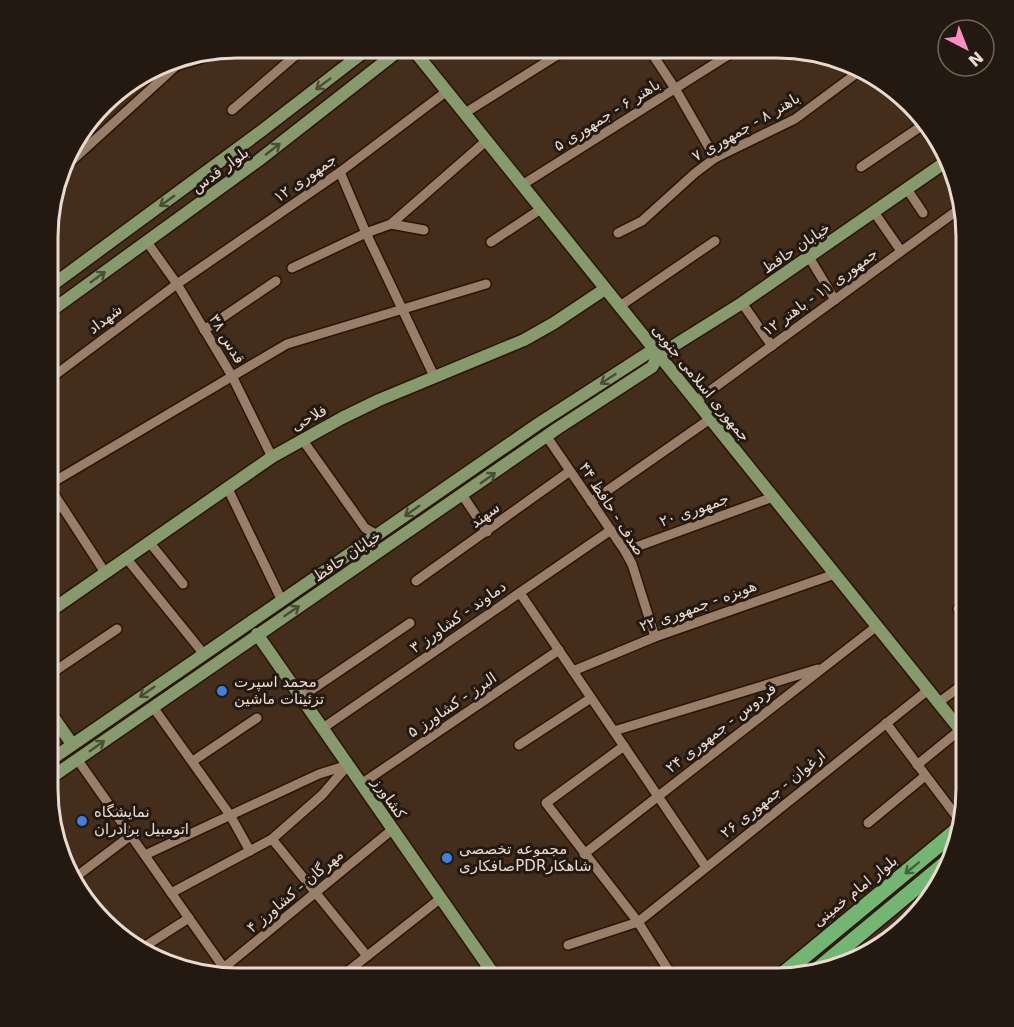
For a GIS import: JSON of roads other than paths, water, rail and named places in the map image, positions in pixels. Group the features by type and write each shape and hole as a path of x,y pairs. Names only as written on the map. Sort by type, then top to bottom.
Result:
{"main road":[{"name":"بلوار قدس","path":"59,280 355,59"},
{"name":"بلوار قدس","path":"59,304 258,160 388,59"},
{"name":"جمهوری اسلامی جنوبی","path":"421,59 955,723"},
{"name":"خیابان حافظ","path":"59,771 547,436 652,367 659,355 742,303 940,165"},
{"name":"فلاحی","path":"59,605 273,457 303,439 342,418 434,376 524,340 605,289"},
{"name":"خیابان حافظ","path":"59,754 538,424 648,353 659,355"},
{"path":"336,562 345,576"},
{"name":"کشاورز","path":"257,634 488,966"},
{"path":"172,674 181,687"},
{"path":"59,725 72,744"},
{"name":"بلوار امام خمینی","path":"791,968 949,837"},
{"path":"828,960 934,872"}],"street":[{"path":"232,110 291,59"},
{"path":"465,113 551,59"},
{"path":"656,59 715,158"},
{"name":"باهنر ۶ - جمهوری ۵","path":"522,185 723,59"},
{"path":"82,150 161,76"},
{"name":"باهنر ۸ - جمهوری ۷","path":"618,233 642,220 715,158 795,119 853,76"},
{"name":"جمهوری ۱۲","path":"177,284 340,172 447,91"},
{"path":"861,167 918,129"},
{"path":"292,268 366,233 391,224 486,141"},
{"path":"340,172 366,233 434,376"},
{"path":"906,189 923,213"},
{"path":"491,242 541,209"},
{"path":"874,212 902,251"},
{"name":"جمهوری ۱۱ - باهنر ۱۲","path":"696,401 953,213"},
{"path":"391,224 424,230"},
{"path":"620,306 715,241"},
{"name":"قدس ۳۸","path":"147,242 177,284 232,376 273,457"},
{"path":"809,257 835,300"},
{"path":"204,330 276,281"},
{"name":"شهداد","path":"59,372 177,284"},
{"path":"59,481 287,344 486,284"},
{"path":"742,303 772,346"},
{"path":"591,502 710,419"},
{"name":"صدف - حافظ ۴۴","path":"547,436 632,564 655,637"},
{"path":"303,439 365,528 376,535"},
{"name":"سهند","path":"416,581 570,471"},
{"path":"228,489 282,601"},
{"path":"463,495 487,532"},
{"name":"جمهوری ۲۰","path":"625,551 773,497"},
{"path":"59,502 106,574"},
{"name":"دماوند - کشاورز ۳","path":"323,728 611,530"},
{"path":"150,543 183,584"},
{"path":"127,559 203,654"},
{"name":"هویزه - جمهوری ۲۲","path":"573,671 655,637 835,574"},
{"path":"520,593 706,867"},
{"path":"301,697 410,623"},
{"name":"فردوس - جمهوری ۲۴","path":"584,854 877,626"},
{"path":"59,668 117,629"},
{"name":"البرز - کشاورز ۵","path":"361,784 559,650"},
{"path":"614,731 825,667"},
{"name":"ارغوان - جمهوری ۲۶","path":"638,922 928,690"},
{"path":"938,703 955,690"},
{"path":"519,745 591,699"},
{"path":"153,707 230,815 250,851"},
{"path":"193,761 257,718"},
{"path":"886,723 954,813"},
{"path":"917,765 955,739"},
{"path":"624,746 546,803 638,922 667,968"},
{"path":"77,759 224,968"},
{"path":"145,855 319,774 348,765"},
{"path":"171,893 272,839 322,795 348,765"},
{"path":"868,823 925,776"},
{"name":"مهرگان - کشاورز ۴","path":"224,968 393,829"},
{"path":"80,874 130,836"},
{"path":"272,839 367,956"},
{"path":"352,968 441,898"},
{"path":"148,944 189,918"},
{"path":"568,945 638,922"}],"place":[{"name":"محمد اسپرت تزئینات ماشین","path":"222,691"},
{"name":"نمایشگاه اتومبیل برادران","path":"82,821"},
{"name":"مجموعه تخصصی صافکاریPDRشاهکار","path":"447,858"}]}
